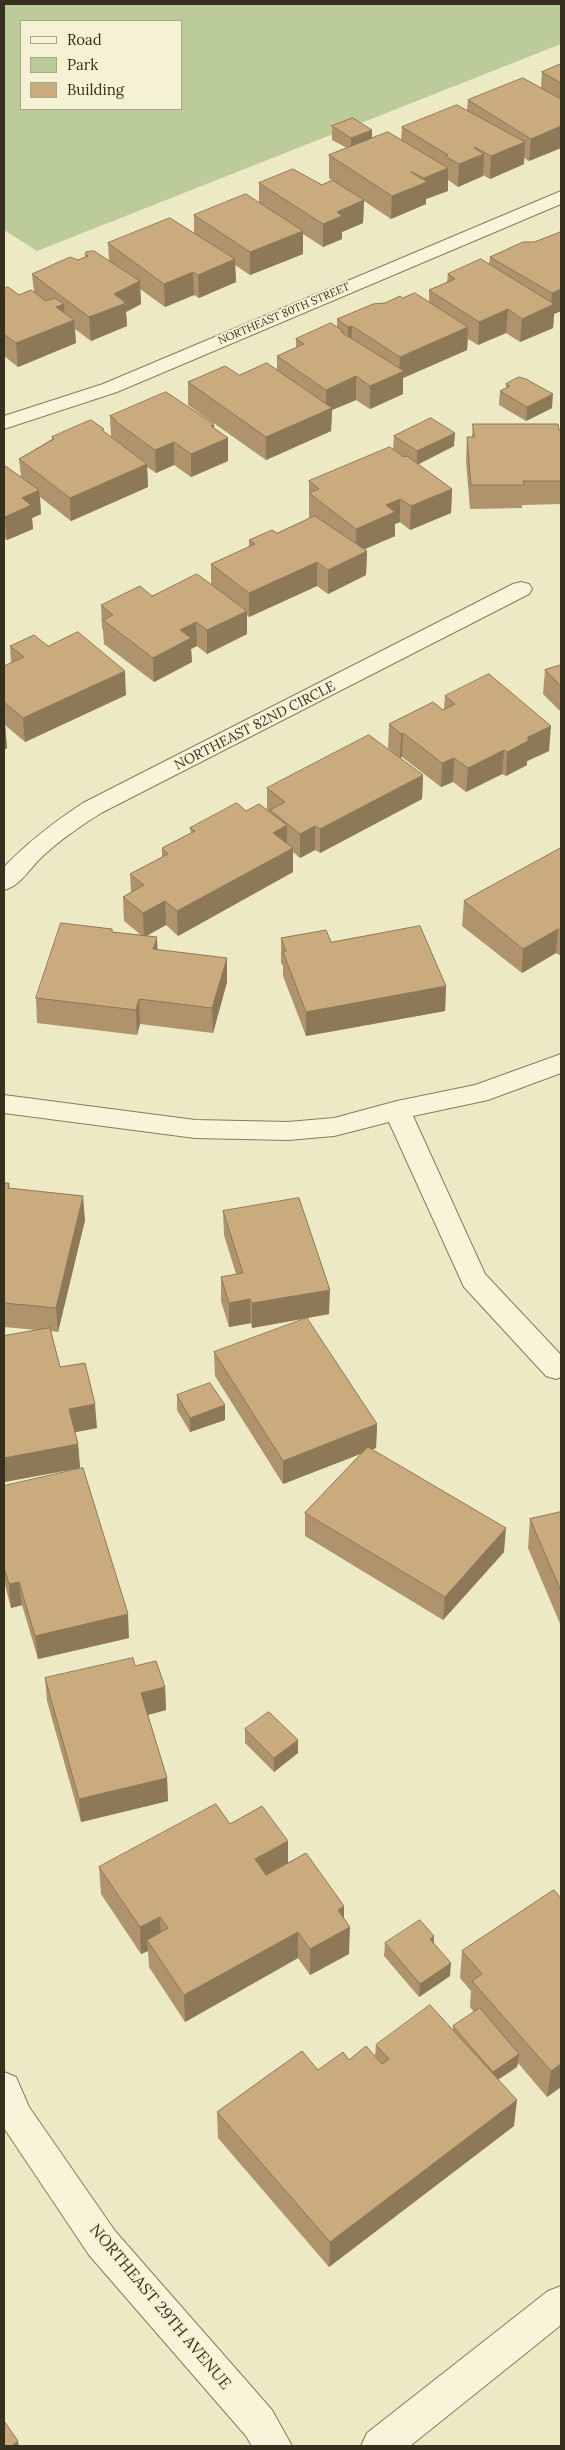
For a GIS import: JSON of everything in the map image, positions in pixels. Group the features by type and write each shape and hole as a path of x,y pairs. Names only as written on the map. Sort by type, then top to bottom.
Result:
{"street":[{"name":"NORTHEAST 80TH STREET","path":"4,423 42,408 110,388 561,198"},
{"name":"NORTHEAST 82ND CIRCLE","path":"4,882 35,849 61,828 92,808 170,770 521,589"},
{"path":"4,1104 195,1129 279,1131 334,1127 397,1110 436,1104 479,1093 561,1063"},
{"path":"397,1110 474,1280 556,1368"},
{"name":"NORTHEAST 29TH AVENUE","path":"4,2088 16,2117 102,2243 258,2423 273,2446"},
{"path":"380,2446 561,2304"}],"green space":[{"path":"4,4 561,4 561,44 37,251 4,230"}],"building":[{"path":"561,64 561,83 542,72"},
{"path":"523,78 561,99 561,126 531,139 468,100"},
{"path":"457,105 525,142 491,156 475,147 484,154 459,164 445,156 448,155 402,127"},
{"path":"353,118 372,130 351,138 332,126"},
{"path":"388,132 448,168 424,178 411,172 427,182 392,196 329,155"},
{"path":"293,169 322,185 332,180 364,200 337,212 342,216 323,224 259,183"},
{"path":"246,194 303,231 250,252 194,215"},
{"path":"170,218 235,259 198,275 193,272 164,284 108,243"},
{"path":"561,232 561,289 552,293 490,257 523,242 534,242"},
{"path":"94,251 140,281 114,294 126,303 89,317 32,274 70,257 78,260 88,256 85,254 86,252"},
{"path":"481,259 554,304 522,319 508,309 479,322 429,290 455,279 448,274"},
{"path":"8,287 19,295 31,290 46,301 55,298 64,304 56,307 74,320 16,343 4,334 4,289"},
{"path":"415,293 468,327 400,357 352,326 348,327 337,319 373,304 385,303 400,296 402,298"},
{"path":"331,323 343,331 341,332 404,371 370,386 356,376 326,390 277,356 304,344 296,339"},
{"path":"267,363 332,408 266,437 188,382 225,366 239,375"},
{"path":"519,377 553,394 527,407 500,391 510,386 506,384"},
{"path":"166,392 214,424 211,426 228,438 191,454 174,442 155,450 110,416"},
{"path":"431,418 455,433 417,451 394,436"},
{"path":"91,420 147,464 70,498 19,459 54,439 52,437"},
{"path":"473,424 558,424 559,430 561,430 561,481 523,481 524,485 471,485 467,437 474,437"},
{"path":"390,447 404,457 407,456 452,489 411,506 400,499 386,505 395,512 356,529 309,493 319,489 309,481"},
{"path":"4,465 39,490 22,498 31,505 5,517 4,516"},
{"path":"315,516 367,551 328,570 317,562 249,593 211,564 255,544 249,540 272,530 277,533"},
{"path":"197,574 247,611 207,630 196,622 180,630 191,638 153,658 103,620 113,615 101,605 140,586 152,596"},
{"path":"78,632 125,671 23,718 4,702 4,666 24,657 10,646 34,635 48,646"},
{"path":"561,665 561,686 545,670"},
{"path":"489,674 551,726 528,737 528,741 507,752 504,750 468,768 454,758 442,763 389,724 433,702 443,710 455,704 445,696"},
{"path":"369,735 423,775 320,829 315,826 300,834 270,810 285,802 267,788"},
{"path":"237,803 246,811 259,804 287,825 273,833 293,848 177,911 165,901 143,913 123,897 144,885 130,874 168,854 162,848 195,831 190,828"},
{"path":"561,848 561,931 558,929 523,949 464,901"},
{"path":"61,923 112,929 112,932 157,937 153,949 227,958 212,1008 139,999 136,1010 36,998"},
{"path":"420,926 446,986 306,1012 283,952 286,951 281,938 326,930 331,942"},
{"path":"4,1183 9,1183 8,1188 83,1196 56,1308 4,1303"},
{"path":"299,1198 330,1290 252,1303 250,1299 229,1303 221,1277 243,1273 223,1211"},
{"path":"307,1318 377,1424 283,1461 214,1352"},
{"path":"50,1328 60,1367 85,1363 95,1404 69,1409 78,1444 4,1458 4,1336"},
{"path":"210,1383 225,1405 190,1418 177,1395"},
{"path":"368,1447 506,1528 445,1597 305,1513"},
{"path":"83,1468 128,1614 35,1636 19,1582 9,1584 4,1567 4,1486"},
{"path":"561,1512 561,1591 530,1519"},
{"path":"133,1658 135,1666 156,1661 165,1687 141,1693 167,1778 79,1799 45,1678"},
{"path":"269,1712 298,1740 274,1758 245,1729"},
{"path":"216,1804 230,1824 262,1806 288,1841 255,1859 266,1875 306,1853 344,1906 338,1910 350,1927 310,1949 298,1932 184,1995 147,1940 168,1928 160,1917 140,1927 99,1867"},
{"path":"554,1890 561,1898 561,2064 551,2071 472,1981 482,1974 462,1951"},
{"path":"420,1920 434,1936 430,1939 451,1963 420,1984 385,1943"},
{"path":"430,2005 517,2100 330,2242 217,2112 302,2051 318,2070 343,2052 349,2060 366,2046 382,2064 389,2059 376,2045"},
{"path":"480,2008 519,2054 493,2072 453,2026"},
{"path":"4,2421 18,2441 11,2446 4,2446"}]}
